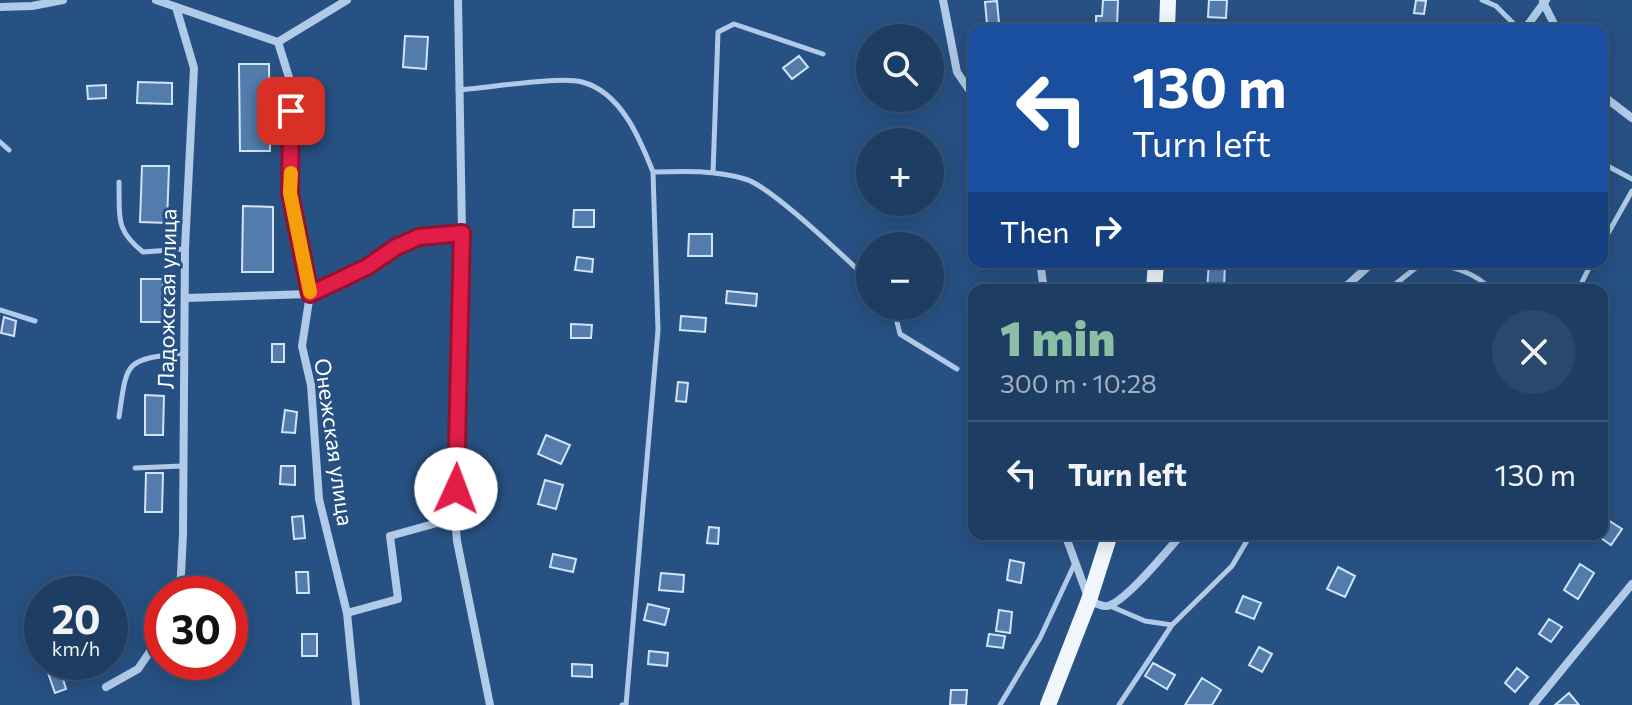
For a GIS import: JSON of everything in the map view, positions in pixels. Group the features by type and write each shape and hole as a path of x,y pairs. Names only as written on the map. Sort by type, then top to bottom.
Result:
{"main road":[{"path":"1167,24 1168,0"},
{"path":"1048,705 1089,600 1108,540"}],"street":[{"path":"0,7 32,6 63,0"},
{"path":"156,0 278,42 347,0"},
{"path":"458,0 462,233 455,518 490,705"},
{"path":"943,0 957,72 968,88"},
{"path":"1527,24 1544,1 1554,24"},
{"name":"Ладожская улица","path":"176,7 194,68 185,248 180,576"},
{"name":"Онежская улица","path":"278,42 291,84 290,193 310,294 302,346 311,385 319,499 347,613 356,705"},
{"path":"1608,100 1632,118"},
{"path":"186,298 310,294 367,267 396,247 419,237 462,233"},
{"path":"1349,284 1366,268"},
{"path":"347,613 398,599 390,536 455,518"},
{"path":"1067,540 1089,600 1110,606 1131,591 1177,540"},
{"path":"1533,705 1632,584"},
{"path":"106,687 138,669 144,660"}],"lane":[{"path":"176,7 185,0"},
{"path":"1482,0 1496,6 1516,24"},
{"path":"713,173 718,32 734,24 823,54"},
{"path":"458,90 560,81 583,82 621,109 637,133 653,172 658,330 626,705 622,705"},
{"path":"0,142 9,150"},
{"path":"1608,166 1632,179"},
{"path":"653,172 713,173 749,179 783,204 856,269"},
{"path":"119,182 120,223 127,239 143,252 185,248"},
{"path":"1608,233 1632,191"},
{"path":"1396,284 1416,268"},
{"path":"1447,268 1474,275 1484,284"},
{"path":"1582,282 1589,268"},
{"path":"0,310 35,321"},
{"path":"896,320 900,334 957,369"},
{"path":"119,417 125,374 131,364 146,358 183,353"},
{"path":"135,468 182,466"},
{"path":"1119,705 1172,625 1232,566 1247,540"},
{"path":"1000,705 1040,638 1076,562"},
{"path":"1110,606 1145,621 1172,625"}],"building":[{"path":"1103,0 1118,0 1117,24 1096,24 1096,16 1102,16"},
{"path":"1209,0 1227,0 1226,18 1208,17"},
{"path":"1416,0 1426,1 1424,14 1414,13"},
{"path":"997,1 999,23 987,24 985,2"},
{"path":"405,36 428,37 426,69 403,67"},
{"path":"799,56 808,67 792,79 783,68"},
{"path":"239,64 269,64 270,151 240,151"},
{"path":"138,82 172,83 172,104 137,103"},
{"path":"106,85 106,98 88,99 87,86"},
{"path":"142,166 169,166 167,223 140,222"},
{"path":"243,206 273,207 273,272 242,272"},
{"path":"574,210 594,210 594,227 573,227"},
{"path":"689,234 712,234 712,256 688,256"},
{"path":"577,257 593,259 592,272 575,270"},
{"path":"1209,268 1225,268 1224,284 1207,284"},
{"path":"141,279 163,279 163,322 141,322"},
{"path":"727,291 757,294 756,306 726,303"},
{"path":"681,316 706,318 705,332 680,330"},
{"path":"4,317 16,321 14,336 1,333"},
{"path":"571,324 592,325 591,338 571,338"},
{"path":"272,344 284,344 284,362 272,362"},
{"path":"678,382 688,383 686,402 676,401"},
{"path":"145,395 164,396 163,435 145,435"},
{"path":"285,410 297,412 295,433 282,432"},
{"path":"546,435 570,445 561,464 538,454"},
{"path":"281,466 295,466 295,485 280,484"},
{"path":"146,473 163,473 162,512 145,512"},
{"path":"545,480 563,485 556,509 538,504"},
{"path":"303,516 305,538 294,539 292,517"},
{"path":"1608,520 1622,529 1611,545 1604,540 1608,540"},
{"path":"709,527 719,528 718,544 707,543"},
{"path":"553,554 576,559 573,572 550,567"},
{"path":"1010,560 1024,563 1021,583 1007,580"},
{"path":"1580,564 1594,573 1578,599 1564,590"},
{"path":"1338,567 1355,576 1345,597 1327,589"},
{"path":"296,572 308,572 309,593 297,593"},
{"path":"661,573 684,575 683,592 659,590"},
{"path":"1243,596 1261,603 1254,619 1236,612"},
{"path":"648,604 669,609 665,625 644,620"},
{"path":"999,610 1012,612 1010,633 996,631"},
{"path":"1549,619 1562,627 1551,642 1539,634"},
{"path":"302,634 317,634 317,656 302,656"},
{"path":"989,634 1005,636 1003,648 987,646"},
{"path":"1259,647 1272,654 1262,672 1249,665"},
{"path":"649,651 668,653 667,666 648,664"},
{"path":"1153,663 1175,675 1167,689 1145,676"},
{"path":"572,664 592,665 592,677 572,676"},
{"path":"1517,668 1528,677 1515,692 1505,683"},
{"path":"1202,678 1221,690 1212,705 1185,705"},
{"path":"50,680 63,680 66,689 55,693"},
{"path":"951,690 967,690 966,705 950,705"},
{"path":"1569,693 1579,705 1555,705"}],"slow traffic":[{"path":"291,173 290,193 310,292"}],"route":[{"path":"291,111 290,193 310,294 367,267 396,247 419,237 462,233 456,489"}]}
